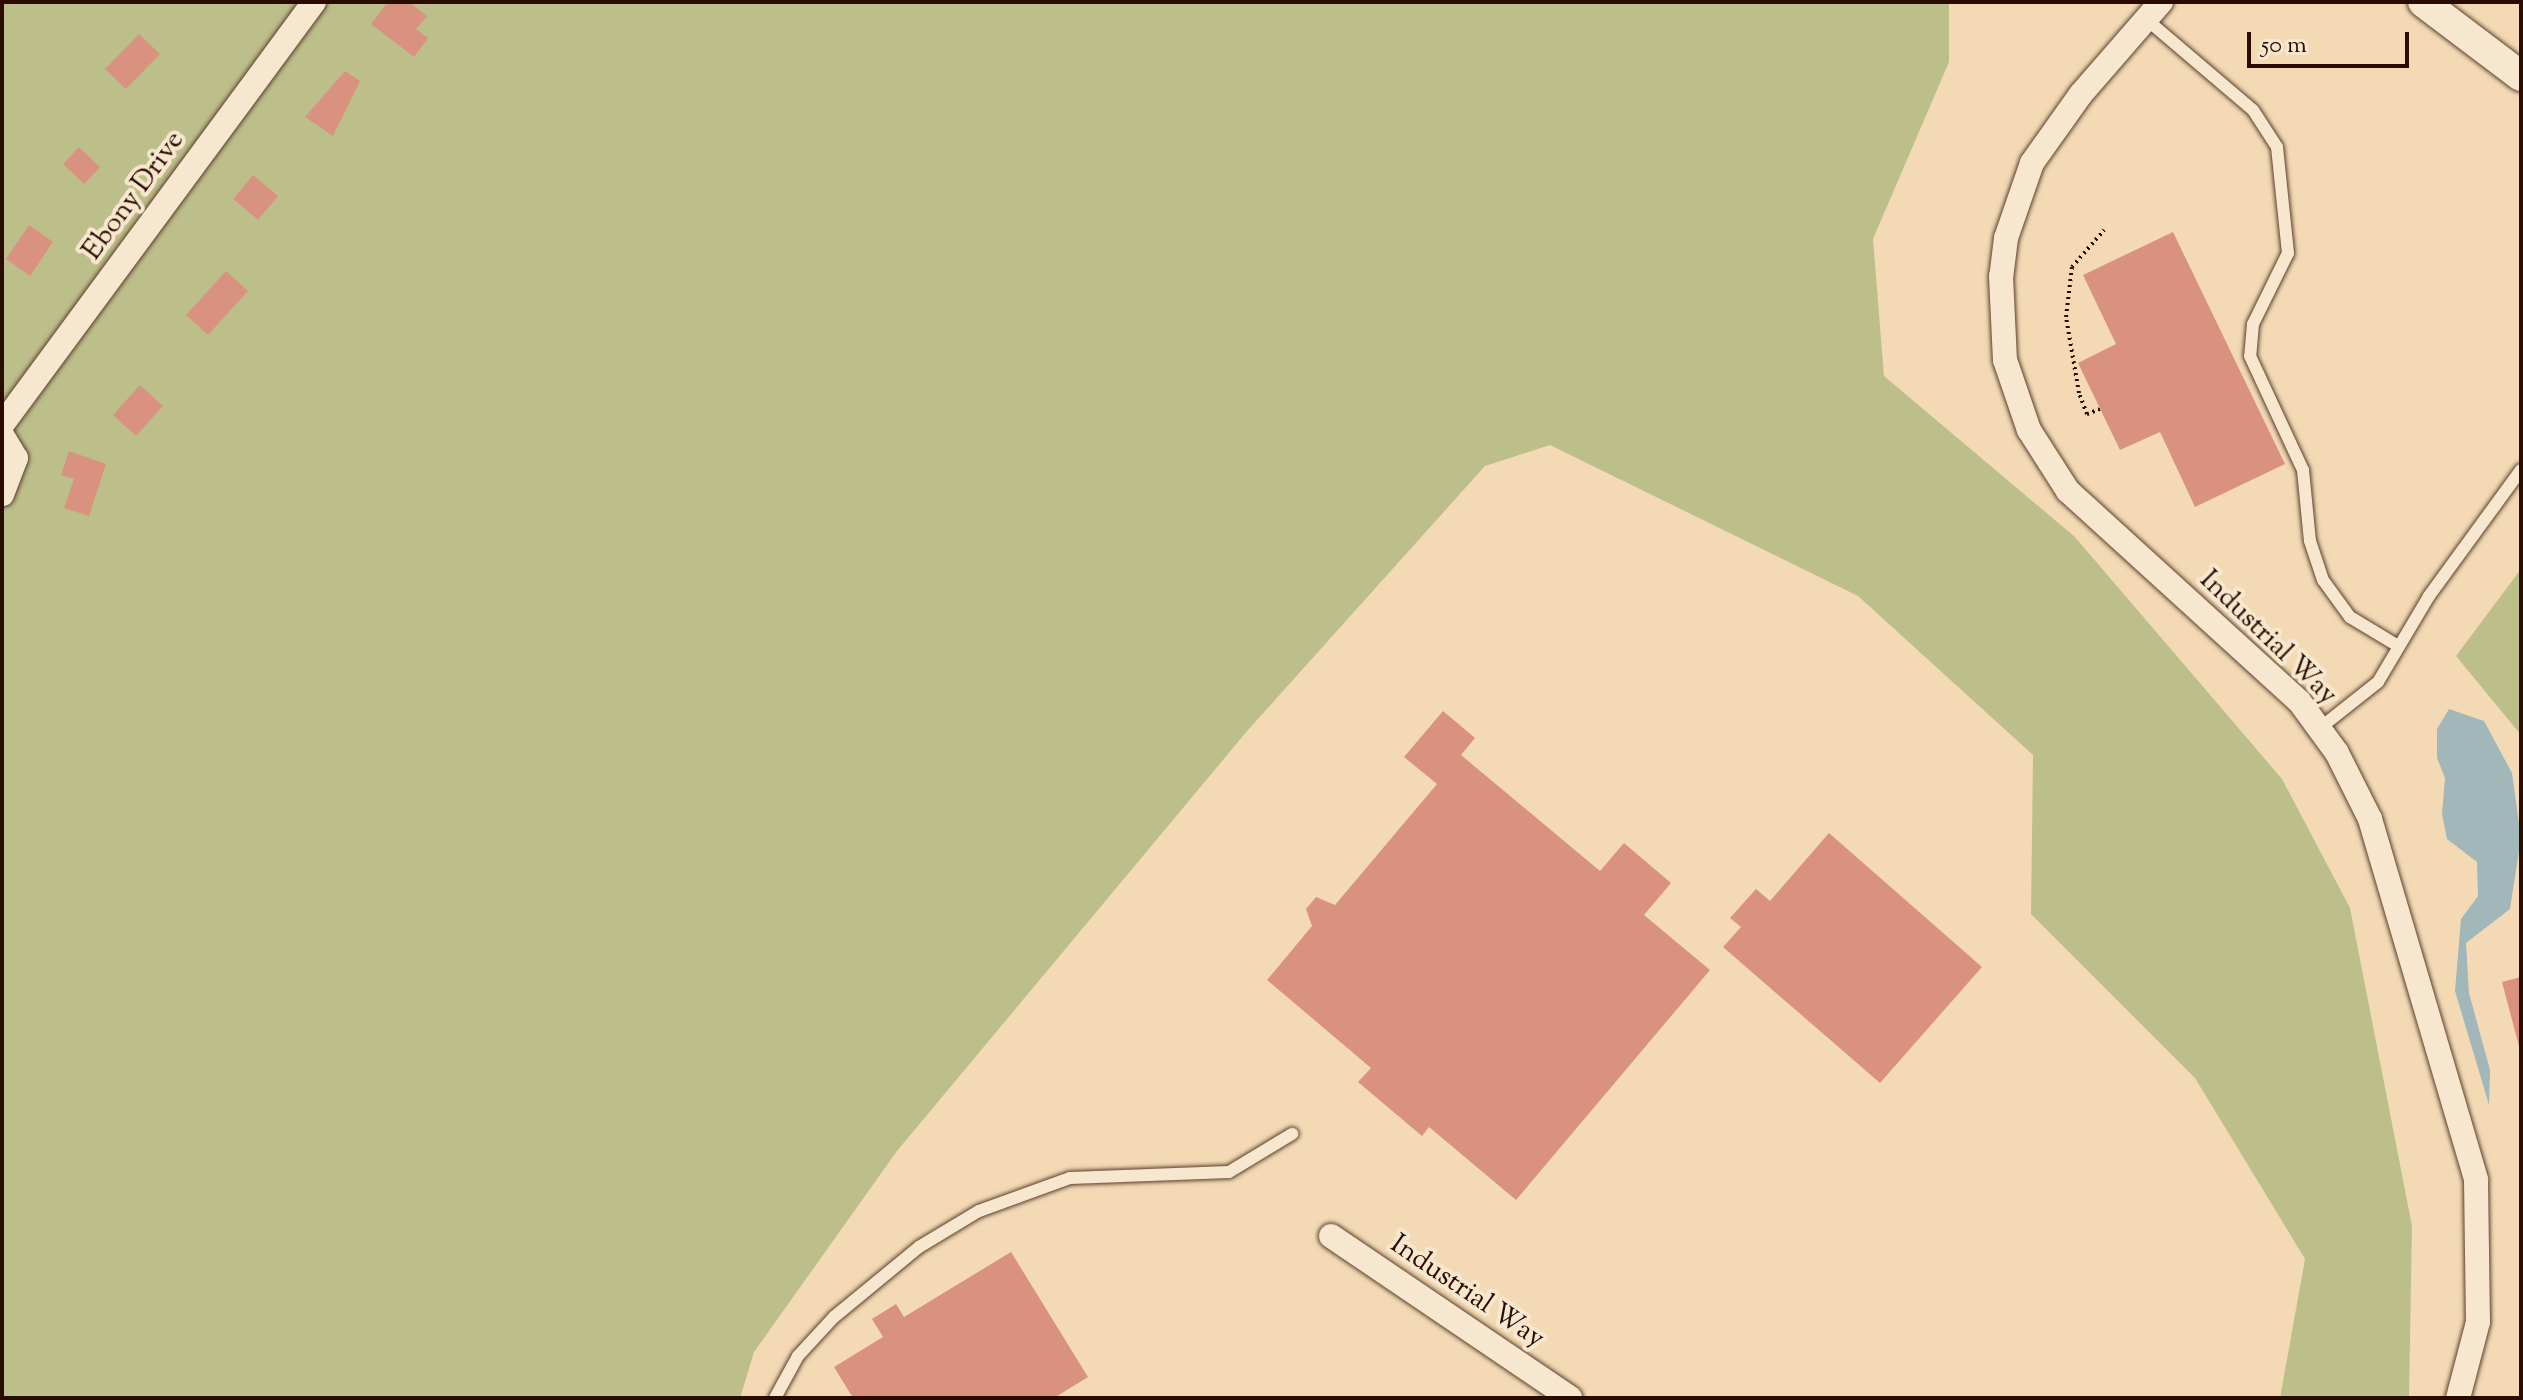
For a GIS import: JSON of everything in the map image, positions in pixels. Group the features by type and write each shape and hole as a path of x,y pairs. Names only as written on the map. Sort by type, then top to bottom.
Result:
{"street":[{"name":"Ebony Drive","path":"2,425 314,2"},
{"path":"2423,2 2521,76"},
{"name":"Industrial Way","path":"2154,10 2054,128 2018,196 2001,276 2005,360 2029,430 2068,491 2273,677 2320,728 2355,786 2381,849 2476,1180 2478,1322 2458,1398"},
{"path":"2,435 16,458 16,472 2,494"},
{"name":"Industrial Way","path":"1331,1236 1570,1398"}],"lane":[{"path":"2154,10 2253,110 2277,147 2288,253 2253,324 2250,356 2303,470 2310,541 2323,580 2350,617 2398,646"},
{"path":"2320,728 2370,691 2521,470"},
{"path":"775,1398 798,1356 834,1317 919,1247 979,1211 1070,1178 1229,1172 1292,1134"}],"path":[{"path":"2100,409 2087,414 2079,393 2066,317 2072,267 2104,230"}],"green space":[{"path":"2,2 1949,2 1949,62 1873,239 1884,376 2075,537 2282,779 2350,908 2412,1226 2409,1398 2280,1398 2305,1259 2195,1078 2031,914 2033,755 1858,596 1550,445 1485,466 1248,730 897,1151 754,1352 740,1398 2,1398"},
{"path":"2521,569 2521,735 2456,656"}],"shaded area":[{"path":"2449,709 2484,721 2512,773 2521,838 2510,909 2466,943 2469,993 2490,1070 2489,1105 2455,991 2461,919 2478,896 2477,862 2447,839 2442,814 2445,778 2437,758 2437,729"}],"building":[{"path":"388,2 409,2 427,16 416,29 428,38 414,57 371,24"},
{"path":"139,34 160,54 126,89 105,69"},
{"path":"345,71 360,81 333,136 305,117"},
{"path":"79,147 100,167 84,184 63,164"},
{"path":"253,175 278,196 258,220 233,199"},
{"path":"29,225 53,242 30,276 6,259"},
{"path":"2173,232 2285,464 2195,507 2160,432 2120,450 2078,363 2116,344 2083,275"},
{"path":"226,271 248,291 208,335 186,315"},
{"path":"140,385 163,406 136,436 113,415"},
{"path":"69,451 106,464 89,516 64,508 74,479 61,475"},
{"path":"1443,711 1475,738 1461,755 1600,871 1624,843 1671,883 1644,915 1710,970 1516,1200 1429,1127 1422,1136 1358,1082 1371,1068 1267,980 1312,926 1306,909 1316,897 1335,905 1437,784 1404,757"},
{"path":"1829,833 1982,967 1880,1083 1723,947 1741,927 1730,918 1756,889 1770,901"},
{"path":"2521,977 2521,1050 2520,1050 2502,982"},
{"path":"1011,1252 1088,1377 1054,1398 853,1398 834,1367 883,1337 872,1319 896,1304 904,1317"}]}
